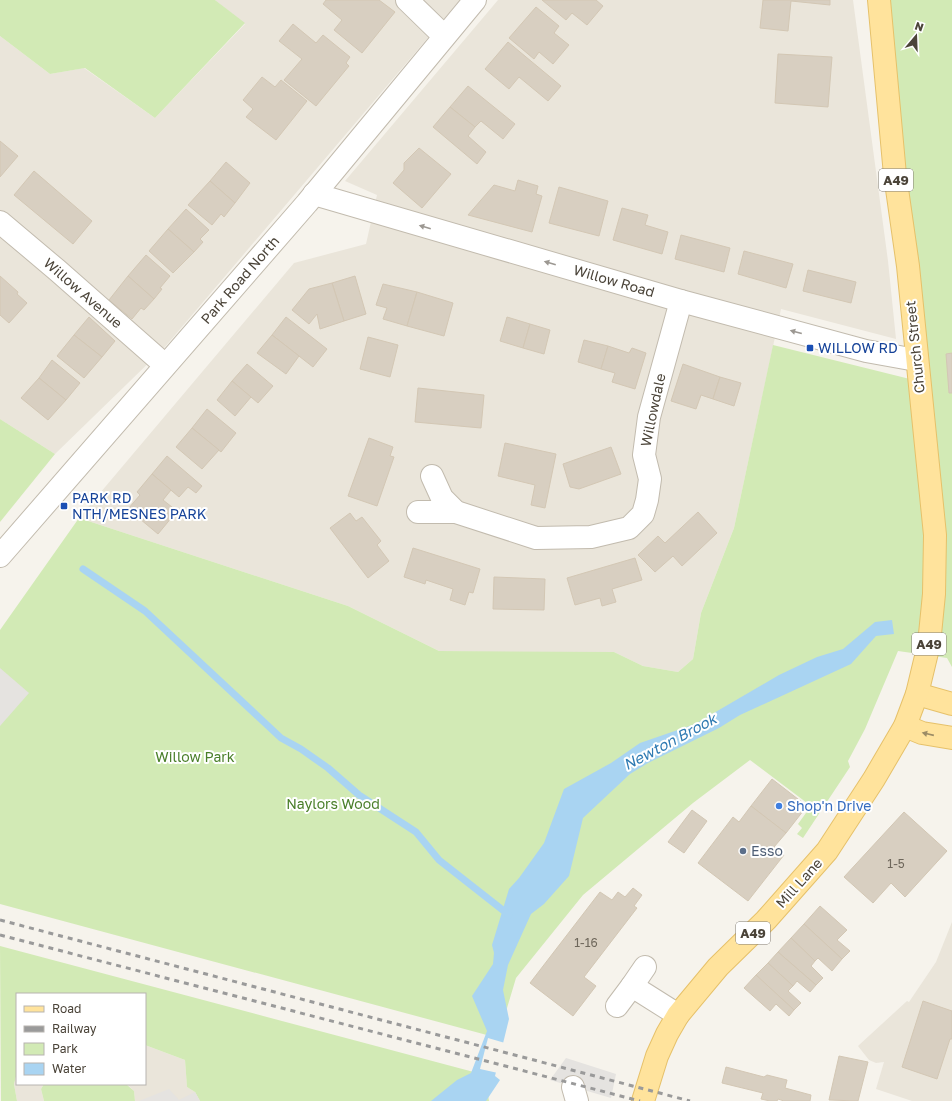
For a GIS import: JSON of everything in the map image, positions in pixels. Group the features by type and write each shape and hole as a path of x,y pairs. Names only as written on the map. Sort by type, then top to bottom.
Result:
{"main road":[{"name":"Church Street","path":"879,0 895,175 908,266 916,360 935,535 934,594 929,644 917,694"},
{"path":"917,694 952,704"},
{"name":"Mill Lane","path":"643,1101 657,1056 678,1015 718,967 766,920 827,850 874,779 905,726 917,694"},
{"path":"905,726 922,733 952,738"}],"street":[{"path":"407,0 444,36"},
{"name":"Park Road North","path":"0,556 314,194 475,0"},
{"name":"Willow Road","path":"314,194 681,300 866,351 916,360"},
{"name":"Willow Avenue","path":"0,222 165,365"},
{"name":"Willowdale","path":"418,512 456,512 536,538 591,537 629,528 643,514 647,500 650,479 644,455 649,417 681,300"},
{"name":"Willowdale","path":"432,476 442,498 456,512"},
{"path":"618,1006 646,967"},
{"path":"632,986 678,1015"}],"shaded area":[{"path":"215,0 460,0 164,348 55,454 0,419 0,36 50,74 84,68 155,118 245,24"},
{"path":"498,0 853,0 888,261 896,339 781,309 734,528 701,613 693,659 678,672 643,666 614,652 571,654 439,651 348,606 79,518 294,263 366,244 377,195 345,181"},
{"path":"0,668 29,693 0,726"},
{"path":"952,922 952,1101 912,1101 876,1089 884,1062 876,1063 869,1060 858,1046 907,1001 909,1002 936,962"},
{"path":"146,1045 185,1060 187,1087 195,1092 200,1101 135,1101 134,1091 128,1085 146,1085"},
{"path":"566,1058 616,1074 611,1098 550,1080"},
{"path":"16,1077 16,1085 43,1085 41,1089 44,1101 17,1101 14,1084"},
{"path":"169,1089 179,1100 195,1092 200,1101 139,1101"}],"green space":[{"path":"0,0 215,0 245,23 155,118 85,68 50,74 0,36"},
{"name":"Naylors Wood","path":"879,0 952,0 952,667 947,658 898,651 865,729 848,761 850,767 803,838 797,834 802,828 798,824 811,806 750,760 693,803 583,895 516,978 498,1038 0,904 0,630 79,518 348,606 439,651 614,652 643,666 678,672 693,659 701,613 734,528 773,345 930,384"},
{"path":"0,419 55,454 0,522"},
{"path":"0,946 485,1075 489,1101 200,1101 195,1092 187,1087 185,1060 146,1045 146,993 16,993 16,1077 14,1084 17,1101 1,1101"},
{"path":"43,1085 127,1085 134,1091 135,1101 44,1101 41,1089"}],"water":[{"name":"Newton Brook","path":"892,620 894,634 876,636 851,664 740,715 719,728 648,763 630,774 583,818 569,876 544,904 531,914 508,965 503,990 509,1019 495,1076 500,1080 486,1101 431,1101 457,1080 471,1073 487,1031 472,996 493,964 494,953 492,945 509,889 519,878 544,843 564,789 611,763 640,743 695,724 779,675 817,657 843,649 875,622"}],"pier":[{"path":"488,1038 505,1043 498,1073 480,1069"}],"building":[{"path":"326,0 379,0 395,12 362,53 334,30 342,20 323,4"},
{"path":"542,0 596,0 603,6 587,25 572,13 566,20"},
{"path":"763,0 830,0 830,5 791,1 788,31 760,28"},
{"path":"536,7 559,26 554,33 569,45 553,64 539,52 534,59 509,38"},
{"path":"293,24 316,43 323,35 350,57 346,63 349,66 316,106 284,80 302,59 279,41"},
{"path":"508,42 561,86 548,101 519,77 509,89 485,69"},
{"path":"778,54 832,57 828,107 775,103"},
{"path":"262,77 275,87 281,80 307,101 276,140 246,117 253,109 243,100"},
{"path":"468,86 515,124 503,139 481,121 475,127 450,107"},
{"path":"450,107 475,127 468,136 486,152 477,164 433,127"},
{"path":"0,141 18,156 0,177"},
{"path":"419,148 451,174 422,208 393,183 404,170 404,163"},
{"path":"226,162 250,183 235,203 210,181"},
{"path":"34,171 92,221 73,244 14,195"},
{"path":"518,180 538,186 536,194 542,196 532,232 468,215 494,185 515,191"},
{"path":"210,181 235,203 224,217 221,214 212,225 188,205"},
{"path":"559,187 608,201 599,236 549,223"},
{"path":"622,208 648,215 645,225 668,232 662,254 613,240"},
{"path":"186,209 209,230 200,239 203,242 194,252 168,229"},
{"path":"168,229 194,252 173,273 149,251"},
{"path":"681,235 730,248 724,272 675,259"},
{"path":"744,251 793,264 786,288 738,274"},
{"path":"146,255 170,276 160,288 162,289 154,299 128,276"},
{"path":"808,270 856,282 851,303 803,291"},
{"path":"0,276 18,292 17,294 27,303 9,323 0,315"},
{"path":"128,276 154,299 144,310 141,308 132,319 109,300"},
{"path":"355,276 366,314 344,321 332,283"},
{"path":"332,283 344,321 320,329 317,314 309,324 292,310 309,289"},
{"path":"383,284 417,292 407,326 383,319 387,308 376,305"},
{"path":"417,292 453,303 444,336 407,326"},
{"path":"89,317 115,341 102,357 74,335"},
{"path":"286,317 327,349 313,367 272,335"},
{"path":"507,317 530,324 523,348 500,341"},
{"path":"530,324 550,330 544,354 523,348"},
{"path":"74,335 102,357 84,378 57,356"},
{"path":"272,335 299,356 286,374 257,353"},
{"path":"368,337 398,345 390,377 360,369"},
{"path":"584,340 608,346 601,369 578,362"},
{"path":"608,346 629,353 632,348 646,353 635,389 612,382 615,373 601,369"},
{"path":"952,353 952,393 949,393 946,354"},
{"path":"52,360 80,383 66,400 39,378"},
{"path":"247,364 273,386 258,403 232,381"},
{"path":"683,364 720,377 713,399 701,395 696,409 671,401"},
{"path":"720,377 741,383 734,406 713,399"},
{"path":"39,378 66,400 48,420 21,398"},
{"path":"232,381 251,397 235,416 217,400"},
{"path":"418,388 484,395 481,428 415,422"},
{"path":"207,409 236,433 221,452 192,428"},
{"path":"192,428 219,450 202,469 176,447"},
{"path":"369,438 393,447 390,456 394,457 377,506 348,496"},
{"path":"505,443 556,454 545,508 531,505 535,485 498,476"},
{"path":"611,447 621,474 579,489 570,487 563,464"},
{"path":"167,456 202,486 196,493 188,487 179,497 152,474"},
{"path":"152,474 171,490 163,500 177,511 158,534 128,509 140,495 137,492"},
{"path":"698,512 717,533 682,566 673,556 655,572 638,555 658,536 665,543"},
{"path":"350,513 356,521 362,517 381,541 377,545 389,561 368,578 330,528"},
{"path":"413,548 480,569 473,593 469,592 465,605 450,600 453,589 426,580 425,584 404,577"},
{"path":"635,558 642,580 612,589 616,602 602,606 600,598 575,605 567,578"},
{"path":"494,577 545,579 544,610 493,609"},
{"name":"Shop'n Drive","path":"772,779 807,806 786,833 751,806"},
{"name":"Esso","path":"751,806 786,833 774,847 784,855 748,901 698,863 733,817 739,822"},
{"path":"692,810 707,821 684,853 668,842"},
{"path":"904,812 947,851 905,897 891,883 873,903 844,877"},
{"path":"633,888 642,895 634,906 637,908 584,977 596,986 573,1016 530,983 600,892 612,900 618,892 625,897"},
{"path":"820,906 847,930 837,940 850,951 842,959 804,924"},
{"path":"804,924 842,959 832,971 818,958 815,961 791,938"},
{"path":"791,938 815,961 811,966 823,978 816,985 778,952"},
{"path":"778,952 816,985 810,992 797,981 793,986 768,963"},
{"path":"768,963 793,986 788,991 801,1003 794,1010 756,975"},
{"path":"756,975 794,1010 789,1016 776,1004 770,1011 744,988"},
{"path":"923,1001 952,1011 952,1039 950,1039 937,1079 902,1067"},
{"path":"839,1056 868,1062 858,1101 829,1100"},
{"path":"726,1067 764,1077 767,1075 787,1080 785,1088 811,1095 810,1101 784,1101 778,1099 777,1101 770,1101 761,1099 763,1093 722,1083"}],"waterway":[{"path":"83,569 145,611 281,738 301,749 328,768 359,795 416,832 439,860 509,915"}],"railway":[{"path":"0,920 690,1101"},
{"path":"0,935 640,1101"}],"place":[{"name":"WILLOW RD","path":"810,348"},
{"name":"PARK RD NTH/MESNES PARK","path":"64,506"},
{"name":"Shop'n Drive","path":"779,806"},
{"name":"Esso","path":"743,851"}],"park label":[{"name":"Willow Park","path":"195,757"}]}
